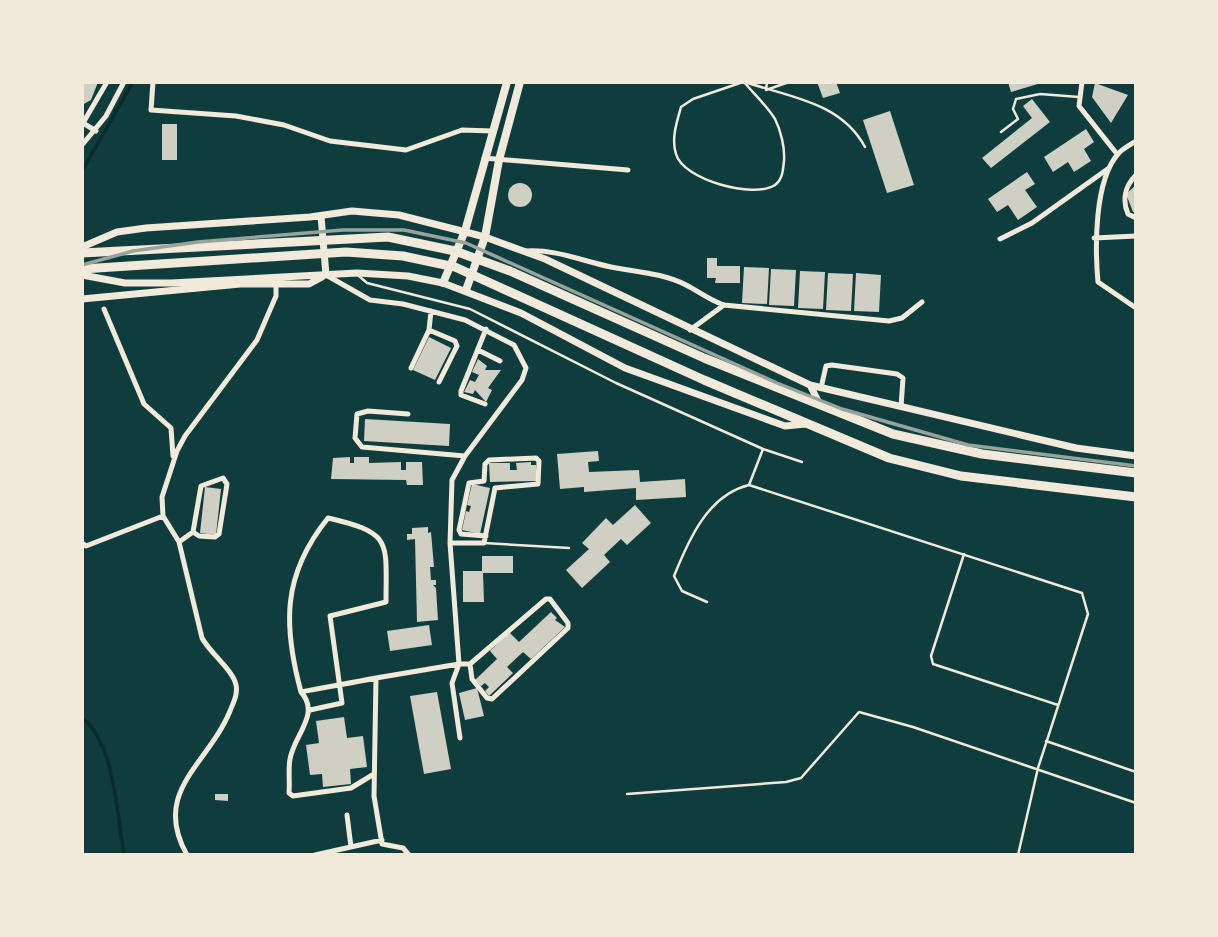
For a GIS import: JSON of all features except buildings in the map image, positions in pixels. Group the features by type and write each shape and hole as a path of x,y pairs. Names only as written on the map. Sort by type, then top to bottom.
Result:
{"highway":[{"path":"82,253 388,237 455,251 510,271 749,376 819,402 872,426 930,444 1136,473"},
{"path":"82,269 346,253 403,256 455,267 742,396 889,458 951,474 1136,497"}],"main road":[{"path":"443,283 465,231 507,82"},
{"path":"466,290 485,237 499,160 520,82"}],"street":[{"path":"96,131 83,123 107,82"},
{"path":"152,82 151,110 236,116 284,125 330,141 407,150 462,130 492,131"},
{"path":"1082,82 1079,106 1117,154"},
{"path":"82,145 96,131 122,83"},
{"path":"1136,141 1117,154 1098,209 1094,238 1098,253 1098,282 1136,308"},
{"path":"484,158 628,170"},
{"path":"1000,239 1032,223 1112,166"},
{"path":"1136,175 1124,194 1124,206 1128,214 1136,218"},
{"path":"82,247 117,232 321,216 352,211 399,215 465,231 523,251 810,385 1076,448 1136,456"},
{"path":"321,216 326,275"},
{"path":"1094,238 1136,236"},
{"path":"523,251 549,250 613,268 638,270 685,284 706,299 724,305 890,321 902,318 922,302"},
{"path":"82,275 125,283 357,273 408,276 443,283 521,313 625,368 785,426 811,424"},
{"path":"82,299 276,283 309,284 326,275"},
{"path":"326,275 370,300 465,320 514,345 526,368 522,380 465,456 452,480 450,543 459,664 452,683 460,738"},
{"path":"187,855 177,838 175,803 182,786 226,722 236,697 236,684 231,674 209,652 202,638 179,542 163,516 162,498 173,462 185,436 257,340 276,296 276,283"},
{"path":"690,330 724,305"},
{"path":"104,309 144,404 171,428 173,462"},
{"path":"411,368 429,330 431,311"},
{"path":"429,330 455,341 457,346 439,382"},
{"path":"485,404 461,395 486,330"},
{"path":"478,350 500,362"},
{"path":"821,388 826,366 897,374 903,378 901,407"},
{"path":"810,385 819,402"},
{"path":"408,414 368,411 357,414 355,438 362,447 465,456"},
{"path":"485,481 485,464 489,460 536,458 539,461 538,484 495,488 485,481 469,483 459,530 461,534 485,539"},
{"path":"179,542 193,532 201,486 223,478 227,484 219,534 215,537 199,536 193,532"},
{"path":"485,539 495,488"},
{"path":"82,543 86,546 101,543 163,516"},
{"path":"310,710 342,703 331,615 386,602 386,551 379,537 365,527 328,519 315,535 288,603 291,653 301,692 309,701 310,710 290,758 289,793 293,796 351,788 374,774"},
{"path":"450,543 485,539"},
{"path":"301,692 470,664 546,599 550,599 568,623 568,628 492,699 487,698 472,679 470,664"},
{"path":"376,678 374,796 382,844 407,850 409,855"},
{"path":"347,816 351,847"},
{"path":"314,855 382,840"}],"lane":[{"path":"744,82 775,120 785,149 782,175 776,184 762,190 743,189 700,178 682,166 676,154 675,128 681,107 693,99 744,82 821,106 835,113 858,134 865,147"},
{"path":"766,90 767,82"},
{"path":"766,90 789,82"},
{"path":"1000,132 1017,119 1013,109 1016,100 1040,94 1079,97"},
{"path":"357,273 368,283 470,309 617,383 763,449 802,462"},
{"path":"749,485 763,449"},
{"path":"707,602 682,591 674,576 691,533 730,489 749,485 1082,593 1088,614 1038,768 1018,855"},
{"path":"485,539 569,548"},
{"path":"964,554 931,656 933,664 1058,705"},
{"path":"627,794 786,782 802,778 859,712 1038,768 1136,803"},
{"path":"1046,741 1136,772"}],"waterway":[{"path":"82,171 133,82"},
{"path":"82,718 102,744 108,762 124,855"}],"railway":[{"path":"82,265 133,251 198,242 343,230 404,230 466,243 777,383 842,409 968,445 1136,466"}]}
